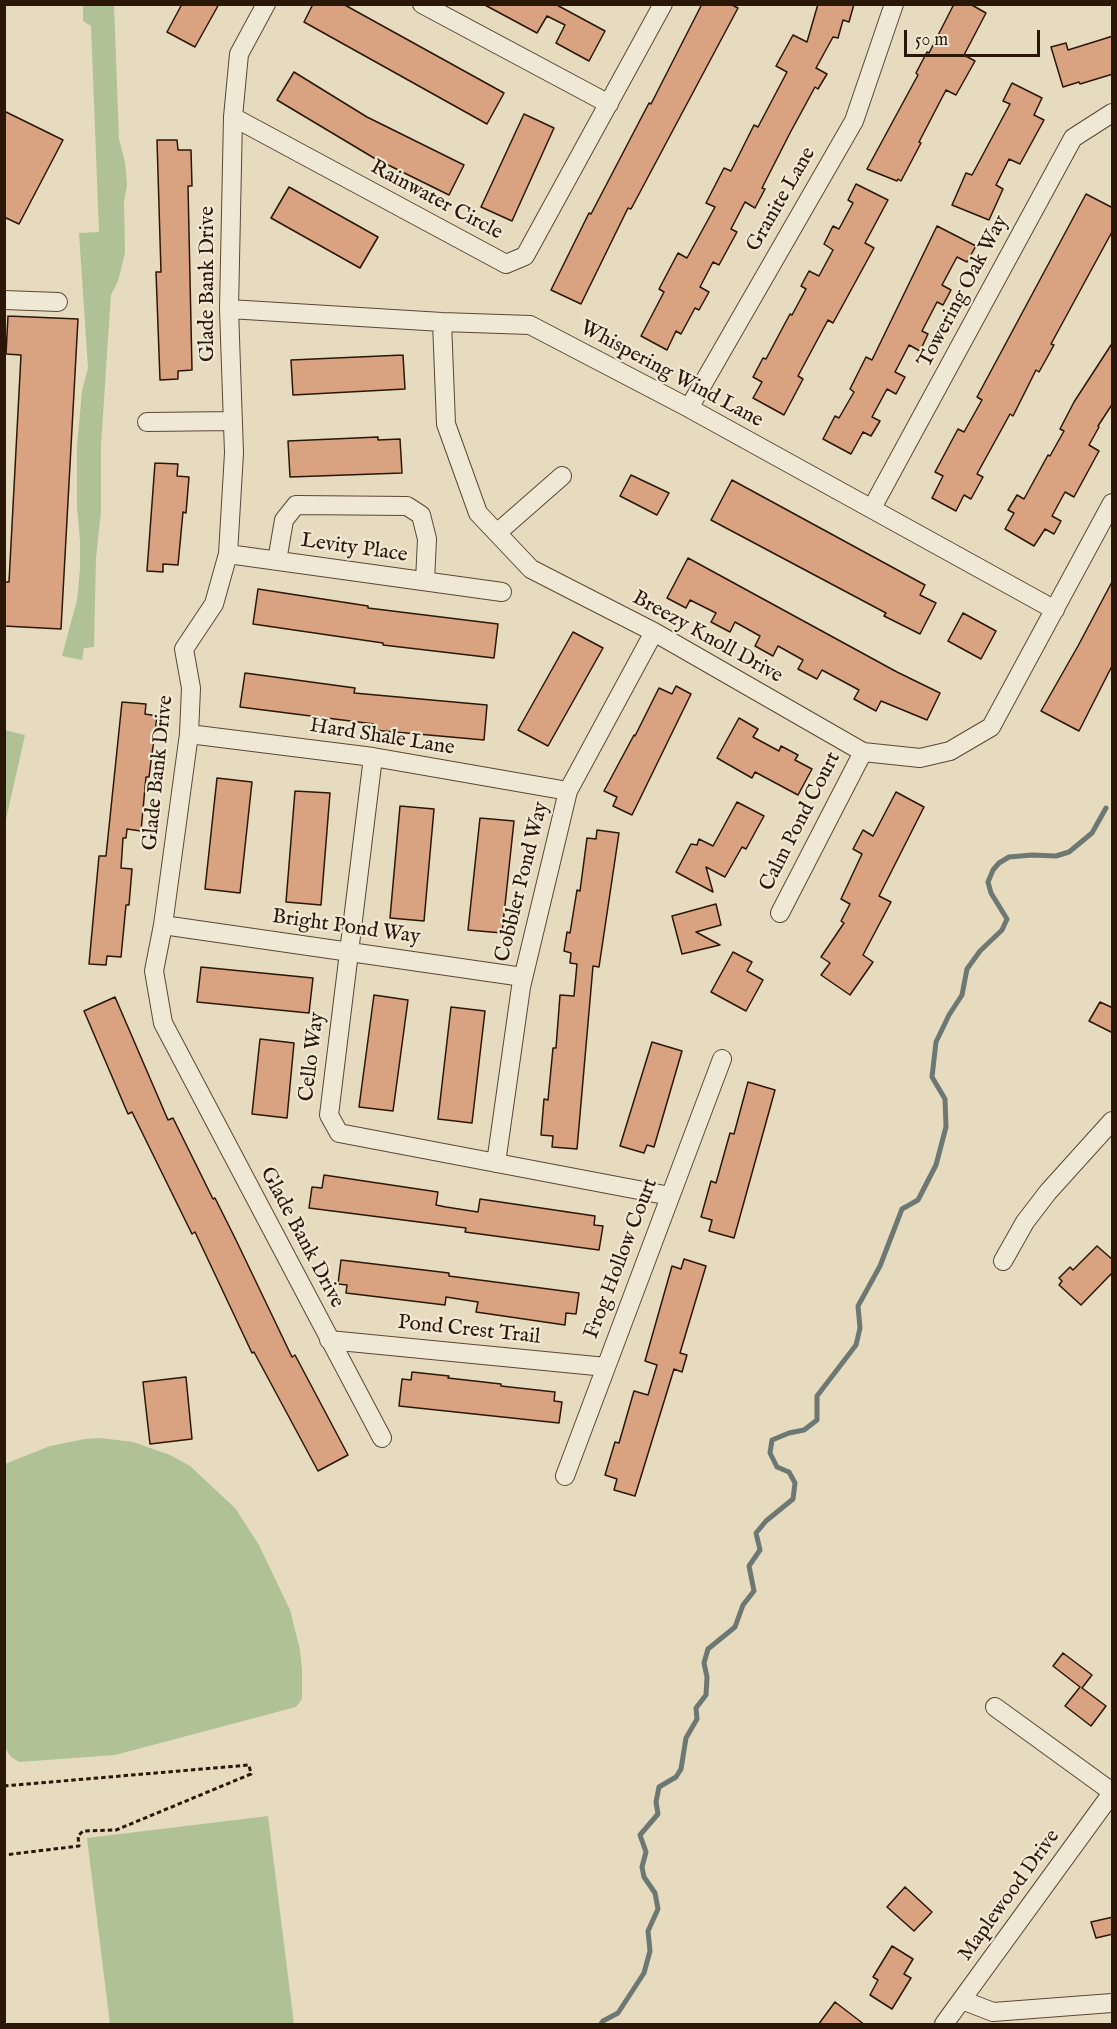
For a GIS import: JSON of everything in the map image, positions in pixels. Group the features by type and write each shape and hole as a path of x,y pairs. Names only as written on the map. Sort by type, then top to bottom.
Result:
{"street":[{"name":"Glade Bank Drive","path":"266,4 239,54 233,117 229,309 234,453 228,554 214,604 184,649 191,688 189,734 163,925 154,972 163,1023 382,1438"},
{"path":"422,4 455,12 609,104"},
{"name":"Rainwater Circle","path":"233,117 506,264 525,256 663,4"},
{"name":"Granite Lane","path":"689,408 854,121 894,4"},
{"name":"Towering Oak Way","path":"872,508 1072,138 1113,113"},
{"path":"4,300 58,302"},
{"name":"Whispering Wind Lane","path":"229,309 530,325 689,408 1055,609"},
{"name":"Breezy Knoll Drive","path":"442,322 446,424 478,513 531,568 654,632 863,752 920,758 950,751 991,727 1055,609"},
{"path":"147,422 233,421"},
{"path":"497,533 562,476"},
{"path":"1055,609 1113,503"},
{"name":"Levity Place","path":"277,561 284,520 296,505 407,506 421,515 427,539 425,581"},
{"name":"Levity Place","path":"228,554 502,592"},
{"name":"Cobbler Pond Way","path":"496,1163 523,977 568,791 654,632"},
{"name":"Hard Shale Lane","path":"189,734 373,757 568,791"},
{"name":"Calm Pond Court","path":"780,913 863,752"},
{"name":"Cello Way","path":"373,757 329,1115 339,1133 670,1196"},
{"name":"Bright Pond Way","path":"163,925 523,977"},
{"name":"Frog Hollow Court","path":"565,1476 722,1059"},
{"path":"1003,1261 1048,1191 1113,1121"},
{"name":"Pond Crest Trail","path":"329,1340 606,1367"},
{"path":"995,1707 1113,1792"},
{"name":"Maplewood Drive","path":"944,2025 1113,1792"},
{"path":"962,2001 993,2012 1113,2003"}],"path":[{"path":"4,1786 249,1765 251,1774 116,1830 83,1831 78,1836 79,1846 4,1855"}],"green space":[{"path":"83,5 114,5 119,139 125,162 127,184 124,202 125,253 118,281 111,295 101,446 101,511 96,558 94,647 84,648 82,660 62,656 77,600 80,569 77,446 82,391 88,368 79,233 99,232 91,26 83,21"},
{"path":"4,730 25,735 5,824"},
{"path":"100,1438 133,1442 170,1455 190,1466 235,1508 259,1545 290,1610 300,1650 302,1699 296,1707 115,1755 19,1762 11,1757 5,1748 5,1464 50,1446"},
{"path":"268,1816 294,2024 110,2024 87,1838"}],"building":[{"path":"182,4 219,4 195,47 167,32"},
{"path":"313,4 343,4 504,93 487,124 304,22"},
{"path":"483,4 555,4 605,31 589,61 556,43 565,25 547,16 537,33"},
{"path":"702,4 730,4 738,8 631,209 628,208 581,304 551,290 589,213 591,214 649,103 651,104"},
{"path":"818,4 854,4 849,22 843,20 838,38 833,37 816,68 827,74 818,89 815,87 790,133 762,188 765,189 755,208 745,202 731,229 737,232 719,265 713,262 700,287 709,292 699,310 695,308 681,334 676,331 667,350 641,336 664,292 659,289 678,253 687,258 715,207 706,203 724,168 731,171 754,125 758,127 787,72 776,66 793,35 807,42"},
{"path":"954,4 970,4 986,13 964,55 975,61 956,95 946,90 901,181 867,169 918,75 916,73 927,52 929,53"},
{"path":"1113,36 1113,74 1063,87 1051,47 1066,43 1068,50"},
{"path":"294,72 367,117 464,165 449,195 374,158 277,100"},
{"path":"1012,83 1042,98 1034,115 1044,120 1020,164 1009,159 996,185 1003,189 989,220 952,205 966,173 972,175 1010,104 1003,101"},
{"path":"4,111 63,140 19,224 4,217"},
{"path":"524,114 554,128 512,221 481,207"},
{"path":"157,140 177,140 178,150 191,150 192,186 188,186 192,370 178,371 178,379 160,380 156,272 161,272"},
{"path":"856,184 888,200 865,243 874,248 833,323 828,320 798,376 803,379 784,415 753,398 762,382 753,377 763,358 766,359 806,289 801,286 809,271 819,276 833,250 824,244 833,226 839,229 853,203 848,200"},
{"path":"289,187 378,237 360,268 271,218"},
{"path":"1086,194 1113,208 1113,230 1051,344 1054,345 1039,372 1036,370 1013,416 1010,414 977,474 983,477 971,499 964,495 956,511 932,498 943,476 935,472 958,429 964,432 982,400 977,397"},
{"path":"937,226 976,246 967,262 957,257 942,285 951,290 943,305 937,302 922,331 928,334 920,351 909,345 895,372 905,377 896,394 887,389 872,417 880,421 871,436 863,432 851,454 823,439 835,416 839,418 854,392 850,389 866,357 872,360"},
{"path":"8,316 78,319 61,629 4,626 4,582 9,582 21,355 6,354"},
{"path":"1113,342 1113,403 1089,445 1099,451 1074,497 1065,492 1052,516 1061,521 1054,534 1045,529 1034,546 1005,529 1014,513 1008,510 1017,495 1024,499 1064,431 1060,429 1074,402"},
{"path":"403,355 405,389 293,395 291,360"},
{"path":"378,437 378,440 400,439 402,473 290,477 288,441"},
{"path":"155,463 178,464 177,476 189,477 178,565 163,564 163,572 147,571"},
{"path":"631,475 669,493 657,515 620,496"},
{"path":"732,480 925,585 920,595 936,603 920,634 884,616 886,613 711,520"},
{"path":"688,558 940,693 927,720 881,701 876,711 854,699 859,690 822,670 817,679 798,669 803,660 778,646 773,656 755,646 760,636 735,622 730,632 711,622 716,613 690,600 686,608 667,598"},
{"path":"1113,580 1113,664 1079,731 1041,711"},
{"path":"258,589 368,606 368,608 498,624 494,658 383,645 383,643 253,624"},
{"path":"963,613 996,631 981,659 948,641"},
{"path":"573,632 603,648 548,746 518,730"},
{"path":"245,673 355,688 354,693 487,705 484,740 373,730 374,724 240,707"},
{"path":"676,686 691,694 632,815 613,806 617,797 604,791 659,688 672,694"},
{"path":"122,702 146,704 145,714 157,716 149,777 146,777 141,831 127,829 126,838 123,838 121,868 132,869 121,957 107,956 106,965 89,964 99,856 106,856"},
{"path":"739,718 758,729 753,737 779,751 781,746 798,755 795,760 812,769 798,795 755,772 752,778 717,758"},
{"path":"217,778 252,782 240,893 205,889"},
{"path":"295,791 330,793 321,905 286,902"},
{"path":"896,792 924,807 879,896 891,902 863,955 873,962 850,995 821,975 830,963 821,957 844,923 841,921 850,904 841,899 862,854 853,849 863,830 873,836"},
{"path":"737,802 764,816 746,849 742,847 725,877 706,867 713,892 676,872 691,844 697,845 699,839 713,846"},
{"path":"400,806 434,809 424,921 390,918"},
{"path":"480,818 514,821 502,933 468,930"},
{"path":"597,830 619,833 599,967 593,966 577,1149 552,1147 553,1136 541,1135 544,1099 548,1100 553,1048 556,1048 560,995 574,996 577,964 570,963 571,953 564,951 567,932 570,933 577,890 580,891 587,838 596,839"},
{"path":"716,904 721,925 696,932 720,945 682,954 672,916"},
{"path":"733,952 752,962 747,971 763,980 746,1011 711,992"},
{"path":"201,967 313,978 309,1013 197,1002"},
{"path":"374,995 408,1000 393,1111 359,1107"},
{"path":"115,997 168,1120 173,1118 235,1238 292,1357 295,1355 348,1455 318,1471 254,1352 252,1353 195,1232 192,1234 132,1112 128,1114 84,1011"},
{"path":"1100,1002 1113,1008 1113,1033 1089,1021"},
{"path":"451,1007 485,1011 472,1123 438,1119"},
{"path":"260,1039 294,1043 287,1118 252,1114"},
{"path":"652,1042 682,1051 654,1147 647,1145 644,1153 620,1146"},
{"path":"748,1082 775,1090 734,1238 709,1231 712,1220 701,1217 711,1181 716,1183 730,1133 734,1134"},
{"path":"324,1175 438,1192 436,1205 478,1212 480,1199 595,1216 594,1225 603,1226 599,1250 465,1232 466,1228 309,1208 312,1187 322,1188"},
{"path":"1097,1246 1113,1260 1113,1272 1081,1305 1059,1285 1062,1281 1059,1278 1070,1267 1073,1270"},
{"path":"684,1259 706,1266 680,1353 687,1355 682,1372 674,1369 635,1496 614,1490 617,1479 605,1475 615,1442 619,1443 634,1391 648,1395 657,1365 645,1361 672,1266 681,1269"},
{"path":"341,1260 449,1273 449,1276 579,1293 576,1314 566,1313 565,1325 476,1312 478,1302 446,1297 445,1305 346,1293 347,1285 338,1284"},
{"path":"412,1372 555,1392 554,1401 562,1402 559,1423 399,1406 402,1379 411,1380"},
{"path":"186,1377 192,1439 150,1444 143,1382"},
{"path":"1063,1653 1092,1675 1082,1688 1106,1706 1091,1726 1065,1706 1080,1687 1053,1666"},
{"path":"905,1887 932,1912 914,1931 887,1907"},
{"path":"1113,1917 1113,1934 1096,1938 1091,1922"},
{"path":"892,1946 913,1959 904,1974 911,1978 892,2009 870,1995 878,1980 873,1977"},
{"path":"835,2002 865,2025 818,2025"}],"waterway":[{"path":"601,2024 618,2013 644,1973 650,1951 648,1931 658,1909 655,1893 644,1877 642,1867 646,1852 640,1835 658,1814 656,1802 659,1787 676,1777 681,1769 686,1738 697,1719 696,1708 706,1695 707,1677 704,1663 708,1649 735,1627 743,1605 754,1591 749,1566 760,1550 756,1533 766,1521 793,1499 795,1483 789,1472 777,1467 770,1453 772,1440 804,1430 817,1420 817,1396 856,1345 860,1328 858,1306 880,1266 902,1209 918,1200 936,1165 946,1127 945,1099 932,1077 936,1042 962,995 967,969 980,951 1002,930 1007,919 991,893 988,882 993,870 1009,857 1056,856 1069,852 1092,833 1106,808"}]}
